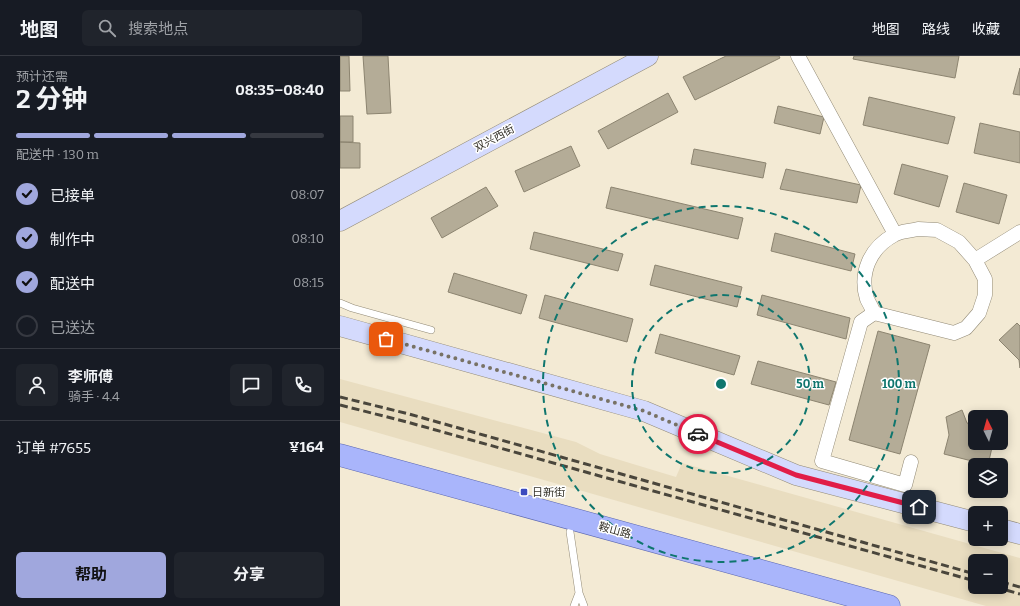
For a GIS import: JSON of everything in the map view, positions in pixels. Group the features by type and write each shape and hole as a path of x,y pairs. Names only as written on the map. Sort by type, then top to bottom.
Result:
{"main road":[{"name":"双兴西街","path":"340,208 622,56"},
{"name":"双兴西街","path":"340,221 648,56"},
{"path":"340,326 644,411 796,475 866,484 968,520"},
{"name":"鞍山路","path":"340,455 889,606"},
{"name":"鞍山路","path":"340,469 841,606"},
{"path":"1008,531 1020,534"}],"street":[{"path":"798,56 895,234"},
{"path":"874,313 867,298 865,280 868,260 878,246 895,234 918,229 937,230 959,242 975,260 985,279 985,295 979,313 966,328 954,333 874,313 861,322 822,461 866,484 905,485 911,462"},
{"path":"975,260 1020,232"}],"lane":[{"path":"340,302 352,308 431,330"},
{"path":"570,532 579,593 584,606"},
{"path":"574,606 579,593"}],"shaded area":[{"path":"340,379 576,442 600,454 676,477 682,463 968,543 968,546 977,546 1006,554 968,554 968,594 1008,594 1008,555 1020,558 1020,606 986,606 340,422"}],"building":[{"path":"340,56 349,56 350,91 340,91"},
{"path":"363,56 388,56 391,113 367,114"},
{"path":"726,56 779,56 780,58 695,100 683,77"},
{"path":"854,56 959,56 955,78 853,59"},
{"path":"1020,68 1020,95 1013,94"},
{"path":"668,93 678,112 608,149 598,131"},
{"path":"869,97 955,117 948,144 863,125"},
{"path":"778,106 824,117 820,134 774,123"},
{"path":"340,116 353,116 353,142 340,142"},
{"path":"980,123 1020,132 1020,163 974,153"},
{"path":"340,142 360,143 360,168 340,168"},
{"path":"571,146 580,166 524,192 515,171"},
{"path":"694,149 766,163 763,178 691,164"},
{"path":"902,164 948,176 939,207 894,194"},
{"path":"786,169 861,185 857,203 780,189"},
{"path":"964,183 1007,195 999,224 956,212"},
{"path":"486,187 498,206 442,238 431,218"},
{"path":"611,187 743,218 738,239 606,208"},
{"path":"534,232 623,254 618,271 530,249"},
{"path":"775,233 855,254 851,271 771,251"},
{"path":"655,265 742,287 737,307 650,285"},
{"path":"454,273 527,295 521,314 448,292"},
{"path":"545,295 633,319 627,342 539,318"},
{"path":"762,295 850,318 846,339 757,315"},
{"path":"1017,323 1020,326 1020,368 1019,360 999,340"},
{"path":"878,331 930,345 900,454 849,440"},
{"path":"660,334 740,356 734,375 655,353"},
{"path":"758,361 836,382 829,405 751,384"},
{"path":"962,410 968,423 968,450 991,450 990,458 968,458 968,460 944,454 949,435 946,417"}],"railway":[{"path":"340,397 409,414 968,572"},
{"path":"340,405 407,422 968,579"},
{"path":"1008,584 1020,587"},
{"path":"1008,591 1020,594"}],"way so far":[{"path":"386,339 644,411 698,434"}],"place":[{"name":"日新街","path":"524,492"}],"route":[{"path":"698,434 796,475 919,507"}]}
